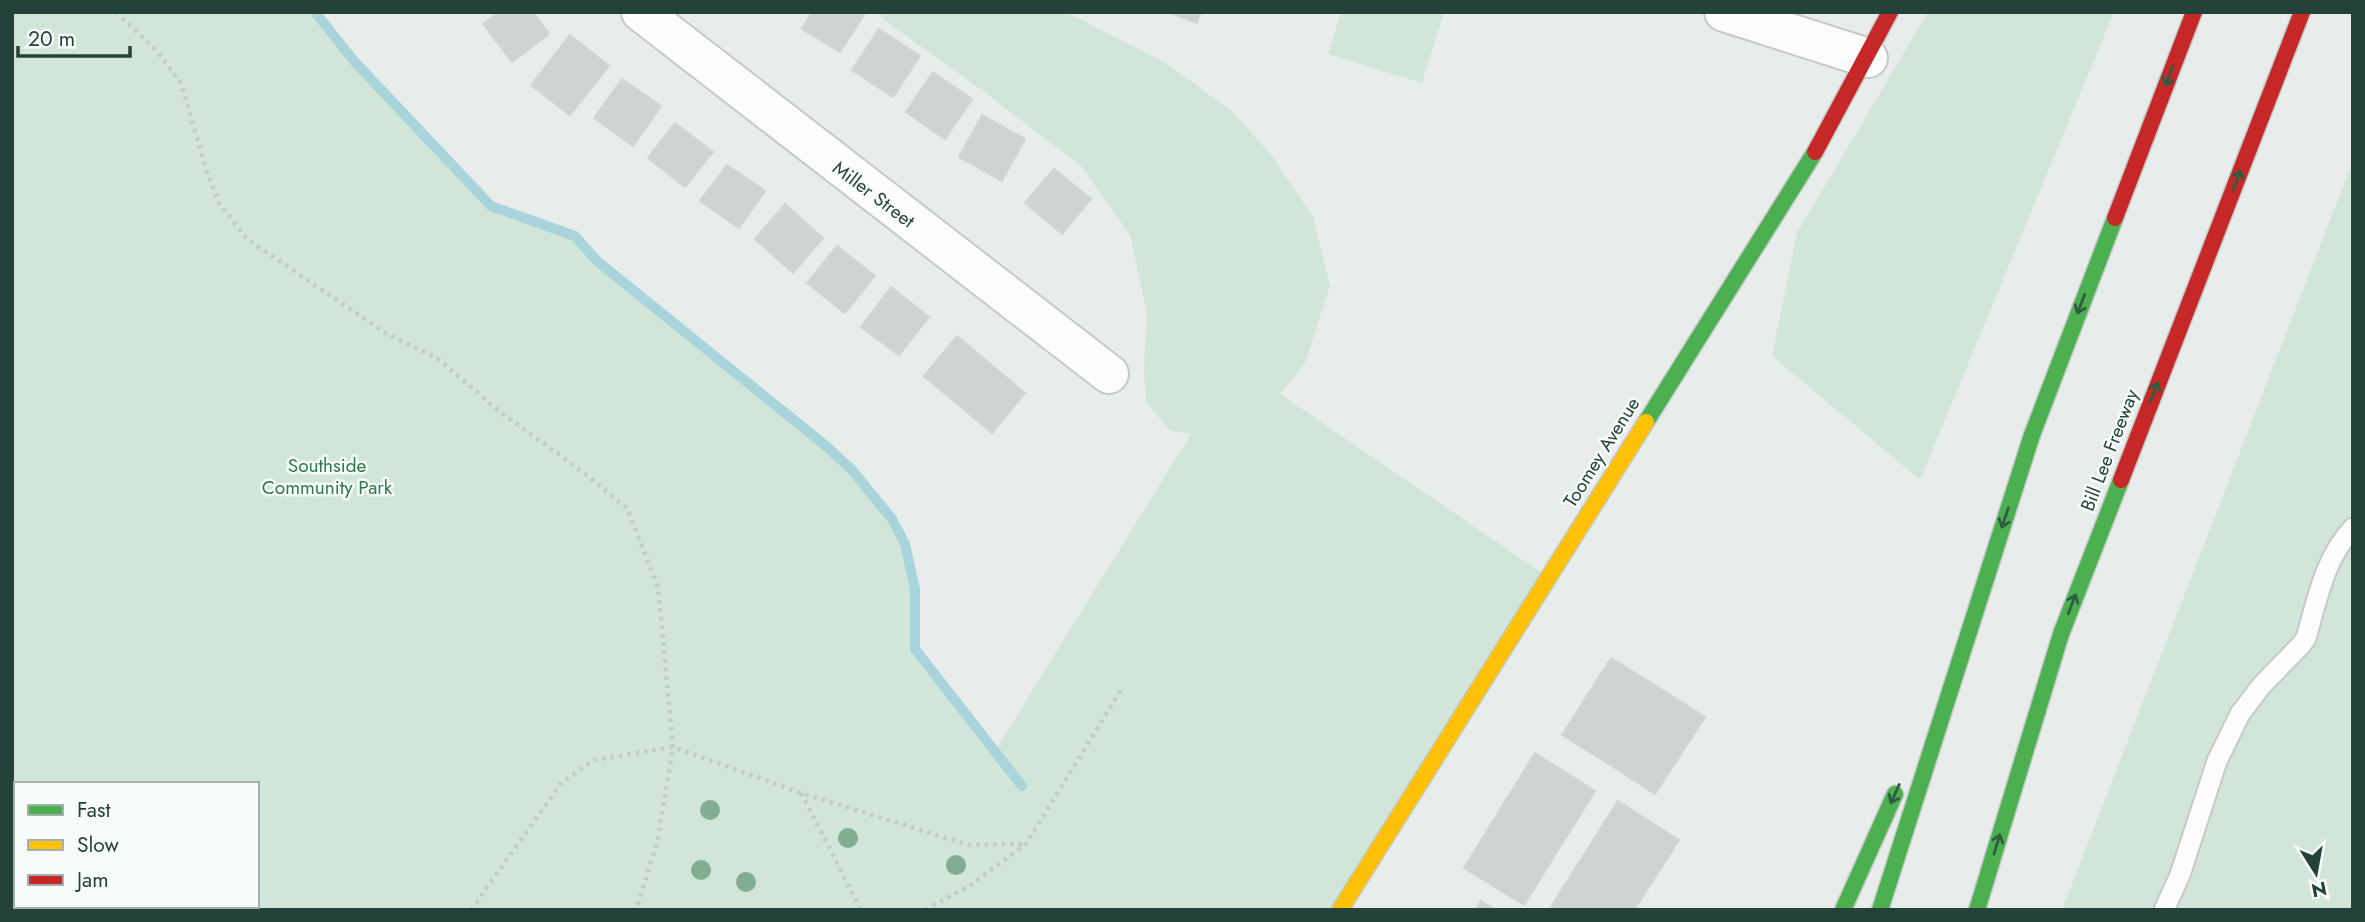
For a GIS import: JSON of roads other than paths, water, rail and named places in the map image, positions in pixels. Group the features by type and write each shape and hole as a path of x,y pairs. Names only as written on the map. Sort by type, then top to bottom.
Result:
{"main road":[{"name":"Toomey Avenue","path":"1344,903 1826,134 1890,12"},
{"path":"1880,910 2032,435 2194,12"},
{"name":"Bill Lee Freeway","path":"1977,910 2061,634 2302,12"},
{"path":"1911,759 1974,620"},
{"path":"2018,831 2061,634"},
{"path":"1843,910 1900,784"}],"street":[{"name":"Miller Street","path":"641,12 1110,374"},
{"path":"1724,12 1868,58"}],"lane":[{"path":"2164,910 2180,875 2217,761 2240,714 2262,685 2297,650 2305,638 2324,576 2336,550 2353,527"},
{"path":"1344,903 1368,910"}],"waterway":[{"path":"315,12 354,61 491,206 575,236 597,261 852,470 892,519 905,544 915,589 915,649 1022,786"}],"park label":[{"name":"Southside Community Park","path":"327,476"}]}
